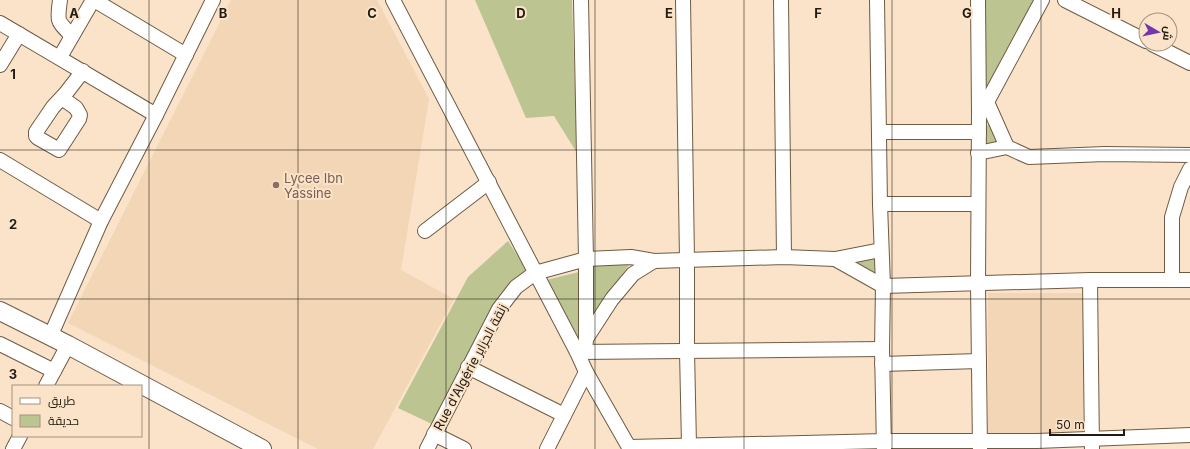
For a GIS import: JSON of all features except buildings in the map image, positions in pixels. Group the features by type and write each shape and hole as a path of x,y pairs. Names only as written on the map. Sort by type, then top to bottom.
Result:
{"main road":[{"path":"0,312 68,345 262,449"}],"street":[{"path":"60,0 58,22 72,36"},
{"path":"60,57 93,0 186,55"},
{"path":"50,337 101,221 213,0"},
{"path":"581,0 586,259 583,348 586,372 629,448 1091,444 1190,435"},
{"path":"683,0 688,447"},
{"path":"781,0 784,257"},
{"path":"877,0 880,204 883,286 882,364 884,445"},
{"path":"978,0 983,107 979,132 978,153 980,445"},
{"path":"983,107 1042,0"},
{"path":"1065,0 1138,37"},
{"path":"394,1 535,273 583,348"},
{"path":"0,23 156,115"},
{"path":"0,65 19,34"},
{"path":"1168,52 1190,63"},
{"path":"62,98 83,71"},
{"path":"983,107 1007,147 1029,157 1105,154 1190,155"},
{"path":"879,132 979,132"},
{"path":"978,153 1007,147"},
{"path":"0,160 101,221"},
{"path":"1172,280 1172,217 1181,187 1190,169"},
{"path":"425,232 488,182"},
{"path":"880,204 978,204"},
{"path":"535,273 586,259 631,257 654,261 784,257 835,258 882,250"},
{"path":"835,258 883,286 1090,280 1190,280"},
{"path":"583,348 612,299 633,274 654,261"},
{"name":"Rue d'Algérie زنقة الجزاير","path":"427,449 499,309 516,287 535,273"},
{"path":"1090,280 1091,444"},
{"path":"0,344 54,371"},
{"path":"47,385 68,345"},
{"path":"583,348 687,351 882,349"},
{"path":"882,364 979,362"},
{"path":"468,367 564,415"},
{"path":"547,449 586,372"},
{"path":"0,411 12,417"},
{"path":"434,434 464,449"},
{"path":"13,449 19,437"}],"shaded area":[{"name":"Lycee Ibn Yassine","path":"231,0 377,0 429,99 401,270 454,299 373,449 318,449 68,323"},
{"path":"988,293 1084,293 1083,436 988,436"}],"green space":[{"path":"475,0 572,0 577,153 554,116 526,118"},
{"path":"984,0 1035,0 986,94 983,92"},
{"path":"989,122 1001,145 988,148 983,135"},
{"path":"508,241 528,272 434,425 398,408 468,277"},
{"path":"876,257 875,272 848,260"},
{"path":"630,264 594,312 594,265"},
{"path":"579,272 583,337 577,340 546,280"}],"place":[{"name":"Lycee Ibn Yassine","path":"276,185"}]}
